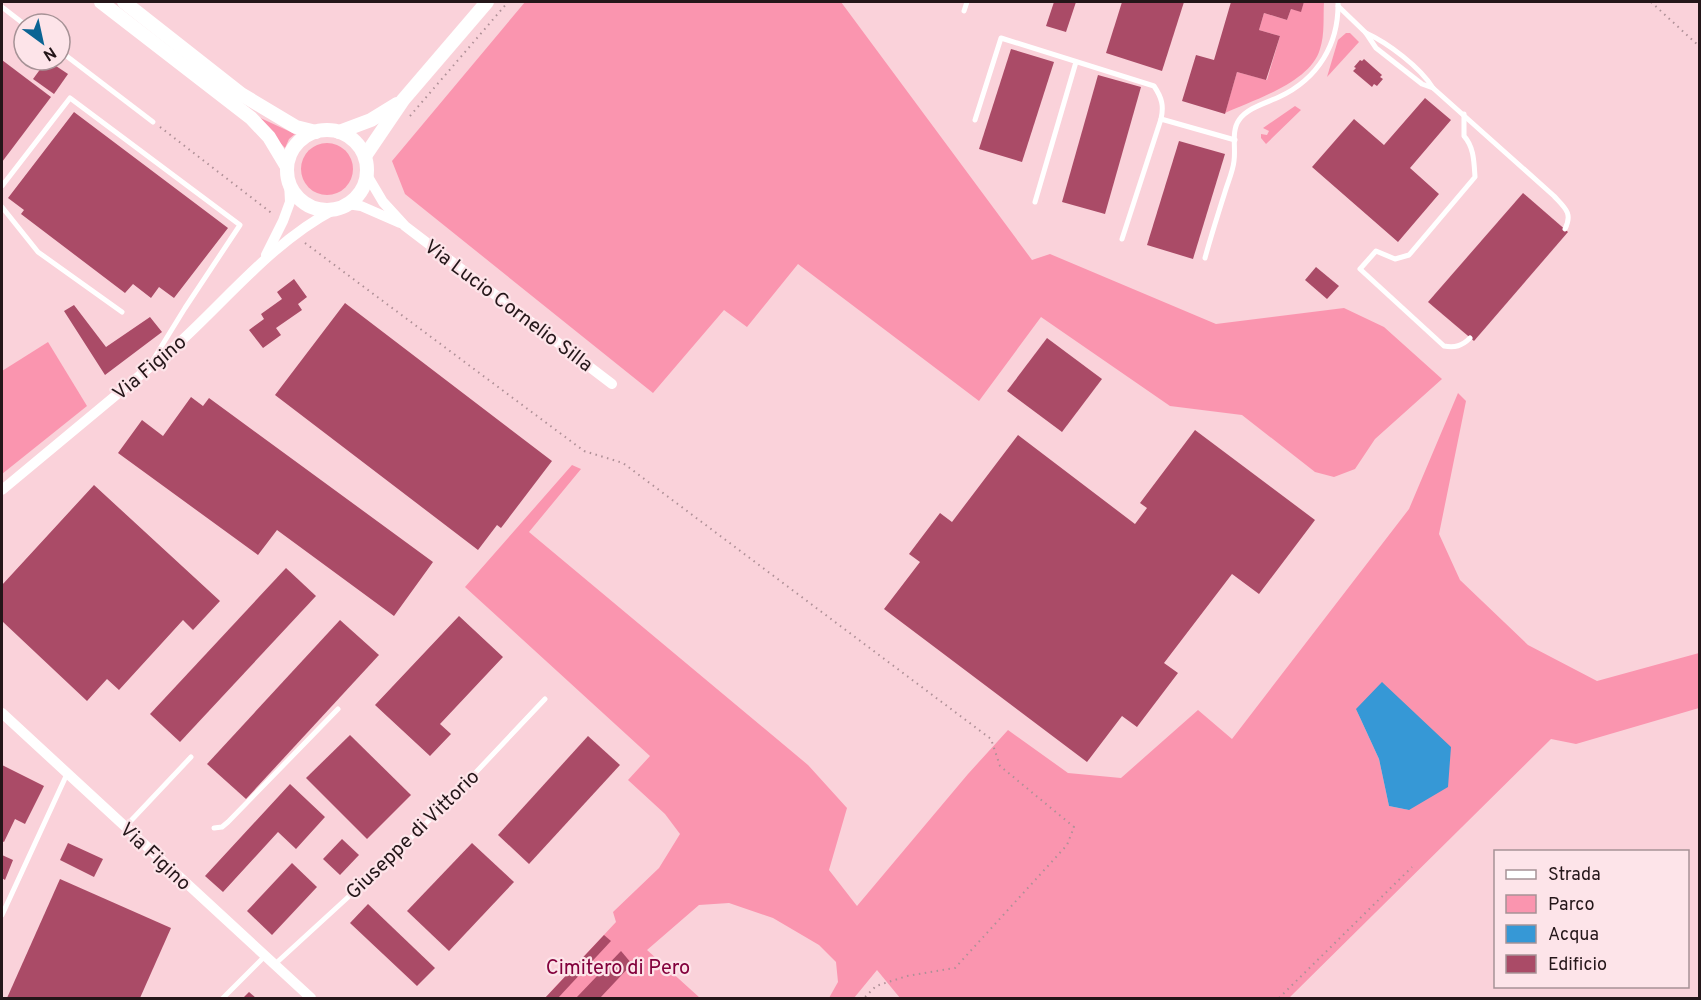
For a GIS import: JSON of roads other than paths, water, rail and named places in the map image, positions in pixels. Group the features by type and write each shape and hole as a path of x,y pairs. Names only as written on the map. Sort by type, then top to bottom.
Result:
{"street":[{"path":"100,2 251,118 269,137 287,167"},
{"path":"124,2 241,94 296,128 316,132 331,130 348,136 355,141 365,156 404,100 487,2"},
{"path":"339,132 371,120 404,100"},
{"path":"289,182 287,167 294,148 301,140 316,132"},
{"name":"Via Lucio Cornelio Silla","path":"365,156 367,175 383,202 405,226 612,384"},
{"path":"341,207 360,192 367,175"},
{"name":"Via Lucio Cornelio Silla","path":"289,182 296,196 310,206 318,209 361,206 405,226"},
{"name":"Via Figino","path":"263,261 290,202 289,182"},
{"name":"Via Figino","path":"2,490 209,316 263,261 318,218 341,207"},
{"name":"Via Figino","path":"2,713 310,999"}],"lane":[{"path":"964,11 967,2"},
{"path":"1338,4 1366,33 1376,48 1422,84 1433,88"},
{"path":"1205,258 1234,162 1235,130 1239,120 1249,111 1284,94 1315,70 1326,57 1332,42 1338,17 1338,4"},
{"path":"1366,33 1382,40 1426,78 1433,88 1564,206 1569,221 1565,229"},
{"path":"975,120 1001,38 1154,86 1162,101 1161,120 1122,239"},
{"path":"72,60 153,122"},
{"path":"1035,202 1076,62"},
{"path":"2,186 70,98 240,225 148,368"},
{"path":"1464,114 1464,136 1470,142 1475,177 1409,255 1395,259 1376,251 1360,269 1444,346 1453,348 1463,345 1470,338"},
{"path":"1161,120 1235,140"},
{"path":"2,207 39,252 122,312"},
{"name":"Giuseppe di Vittorio","path":"274,965 445,805 544,699"},
{"path":"214,828 222,827 228,822 338,709"},
{"path":"125,827 191,757"},
{"path":"2,915 67,774"},
{"path":"223,999 265,956"}],"water":[{"path":"1382,682 1451,747 1448,787 1409,810 1389,806 1379,759 1356,709"}],"park label":[{"name":"Cimitero di Pero","path":"618,967"}]}
